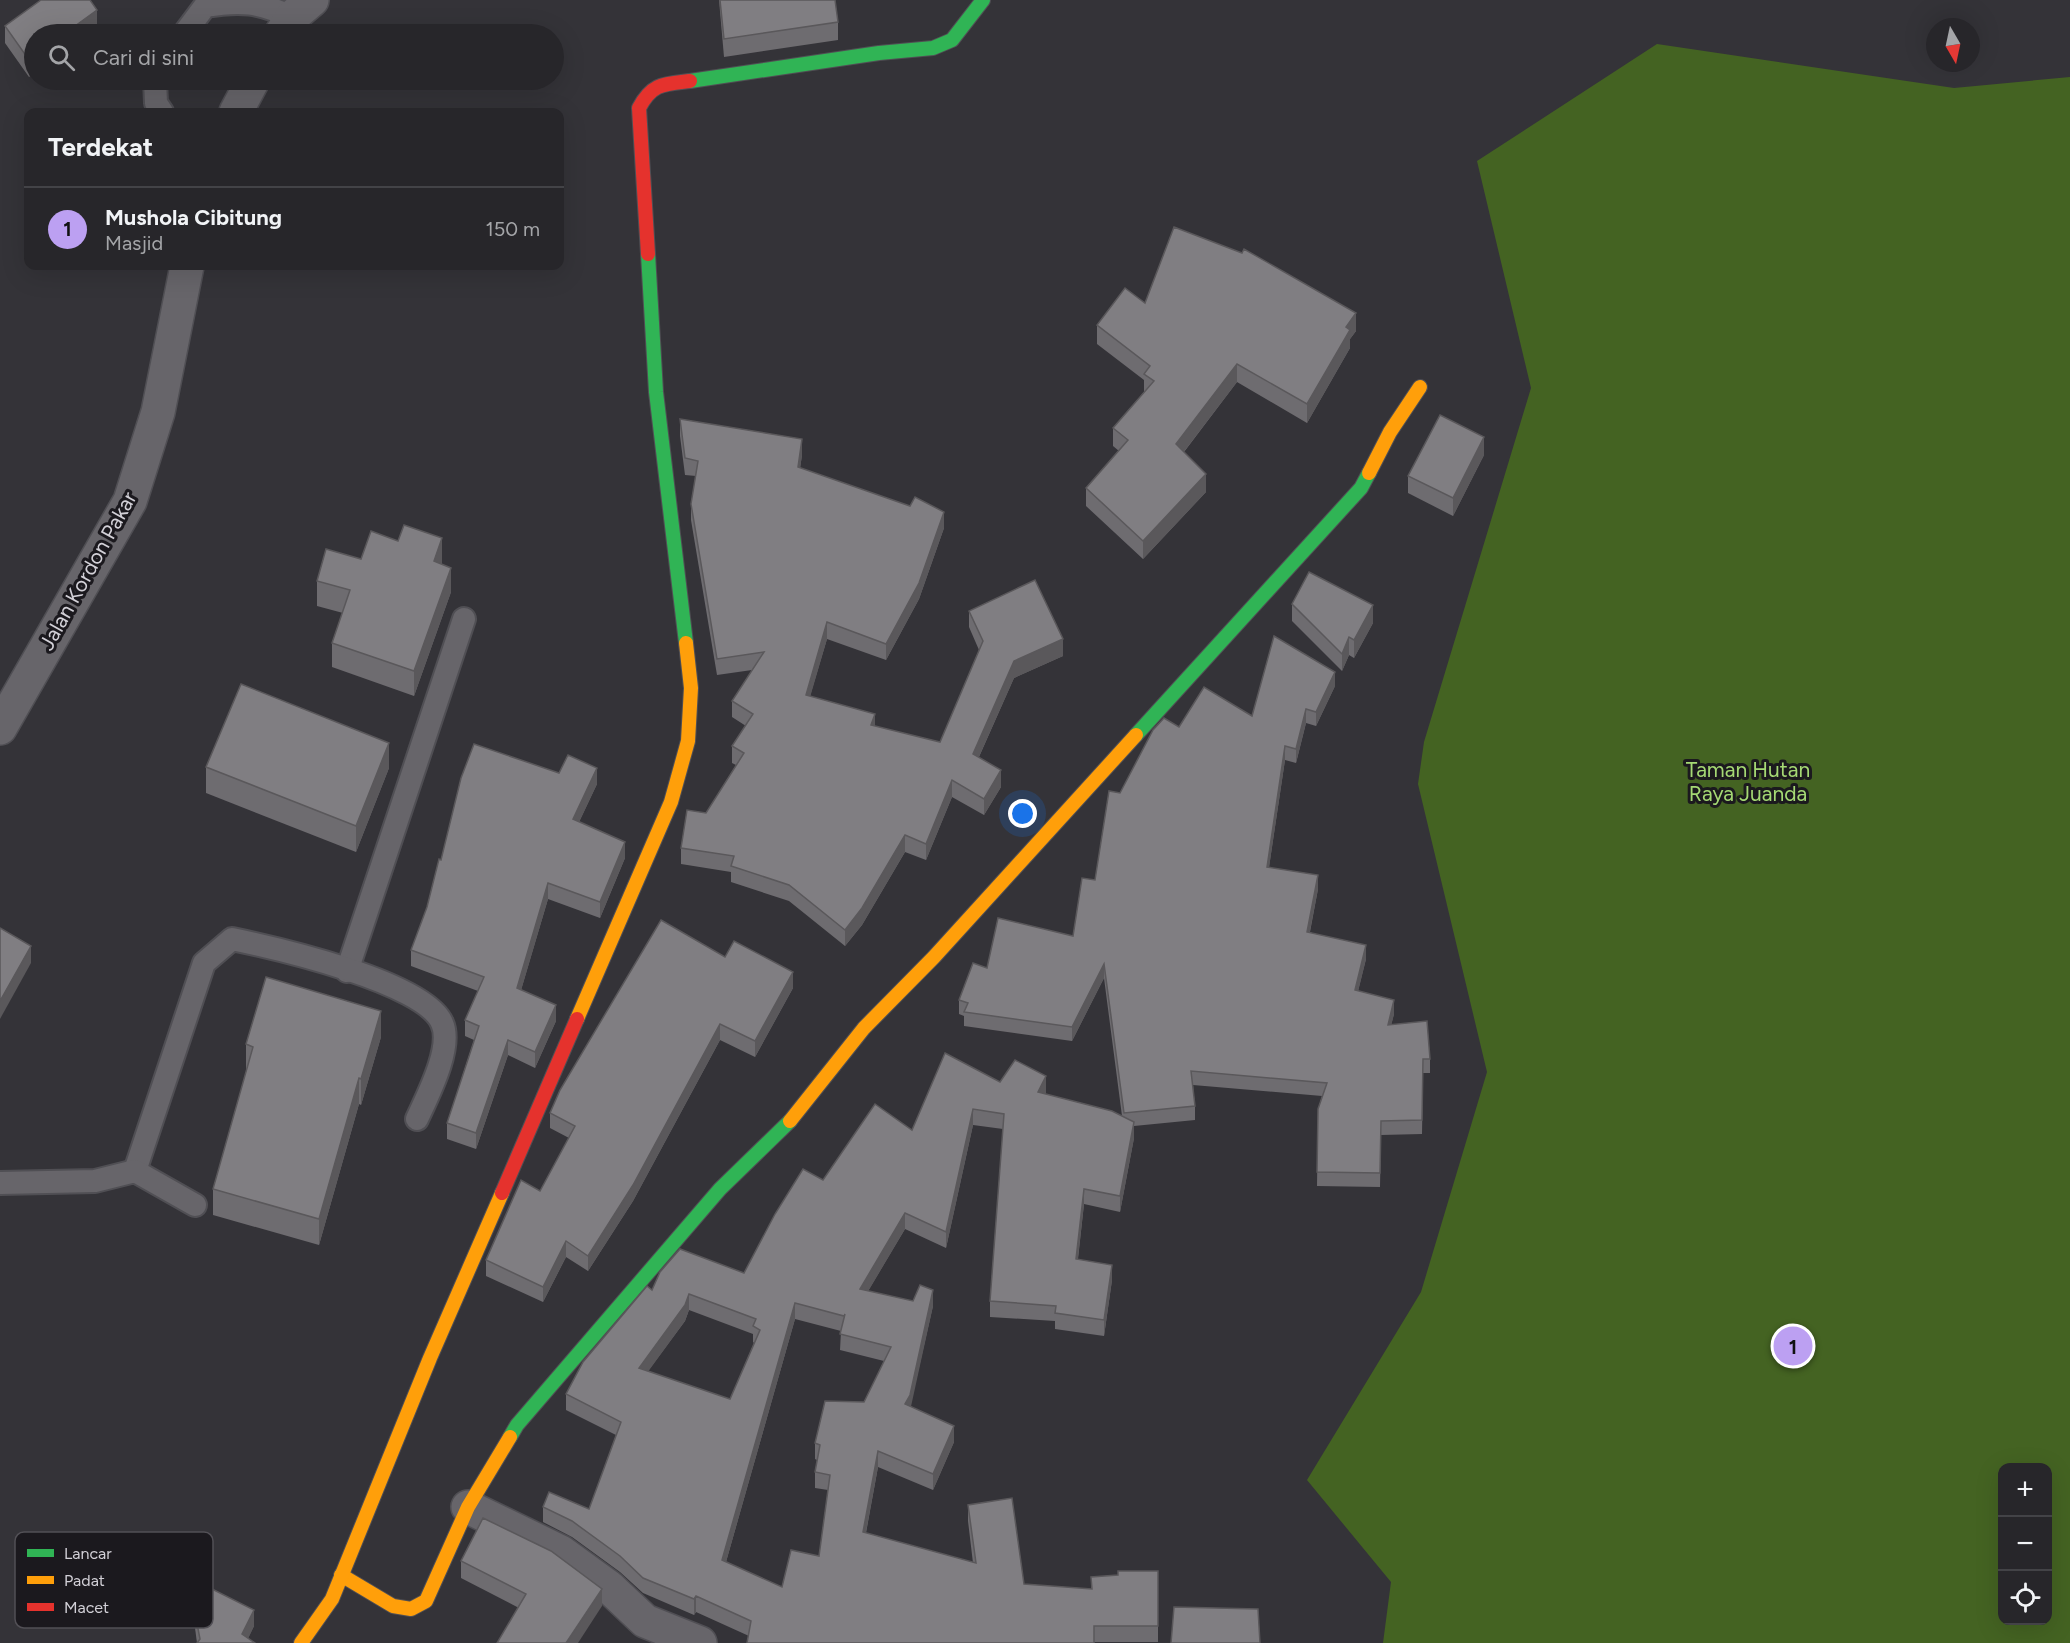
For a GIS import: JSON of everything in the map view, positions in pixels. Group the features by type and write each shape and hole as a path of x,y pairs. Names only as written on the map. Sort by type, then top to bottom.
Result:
{"street":[{"path":"301,1643 332,1599 430,1358 671,802 688,741 691,688 656,392 639,108 647,92 660,85 879,53 933,48 952,40 983,0"},
{"path":"238,108 248,90"},
{"name":"Jalan Kordon Pakar","path":"0,728 130,501 158,412 186,270"},
{"path":"341,1575 393,1606 411,1610 426,1601 468,1507 517,1425 720,1189 781,1132 864,1028 934,957 1360,488 1390,432 1420,387"},
{"path":"468,1507 561,1552 609,1587 645,1621 700,1643"}],"lane":[{"path":"192,24 205,6 233,0 269,7 295,17"},
{"path":"155,90 156,103 159,108"},
{"path":"347,971 464,619"},
{"path":"135,1171 204,963 232,939 281,949 393,985 424,1001 442,1022 445,1046 417,1119"},
{"path":"0,1183 95,1181 135,1171 195,1205"}],"green space":[{"name":"Taman Hutan Raya Juanda","path":"1657,44 1954,88 2070,77 2070,1643 1383,1643 1391,1582 1307,1480 1421,1292 1487,1072 1418,784 1424,742 1531,388 1477,161"}],"building":[{"path":"41,0 90,0 97,10 78,24 24,24 24,53 5,26"},
{"path":"720,0 835,0 838,22 724,39"},
{"path":"1174,227 1242,253 1244,249 1356,313 1346,327 1350,330 1307,404 1237,364 1176,444 1206,474 1143,541 1086,488 1128,440 1113,428 1154,381 1144,374 1150,366 1097,325 1125,288 1145,303"},
{"path":"1440,415 1484,437 1453,498 1408,476"},
{"path":"680,419 802,439 798,467 910,506 915,497 944,512 919,583 886,644 827,622 806,695 875,714 871,725 940,742 983,641 969,611 1035,580 1063,639 1014,661 973,754 1001,770 984,799 952,780 926,844 905,835 862,908 845,930 789,885 731,866 734,856 681,848 687,810 706,813 744,753 732,746 753,714 732,701 764,652 717,659 691,504 698,461 685,458"},
{"path":"404,525 442,538 434,561 451,568 414,671 332,643 350,590 317,581 326,549 361,559 371,531 398,541"},
{"path":"1309,572 1373,605 1354,640 1349,637 1342,654 1292,604"},
{"path":"1274,636 1335,672 1316,712 1306,709 1296,749 1285,746 1267,867 1318,875 1307,932 1366,945 1355,990 1394,1000 1388,1025 1427,1021 1430,1059 1423,1059 1422,1120 1381,1121 1380,1173 1317,1172 1318,1109 1327,1083 1191,1071 1195,1106 1124,1113 1104,964 1072,1027 964,1012 968,1003 959,1000 973,963 987,968 998,918 1073,936 1082,878 1095,880 1109,791 1120,793 1153,730 1164,718 1179,727 1204,687 1252,716"},
{"path":"241,684 389,743 356,826 206,767"},
{"path":"474,744 559,773 568,755 597,768 573,819 625,842 600,902 548,883 517,988 556,1005 535,1052 508,1040 476,1133 447,1123 479,1026 465,1020 484,977 411,950 427,907 461,778"},
{"path":"661,920 725,957 734,941 793,972 755,1041 720,1024 633,1185 588,1256 566,1241 543,1287 486,1260 521,1180 540,1191 575,1126 550,1113 560,1090"},
{"path":"0,928 31,946 0,1001"},
{"path":"266,977 381,1011 361,1079 359,1078 319,1219 213,1189 253,1047 246,1044"},
{"path":"945,1053 1000,1082 1015,1060 1046,1076 1038,1092 1112,1111 1134,1122 1120,1196 1084,1189 1076,1259 1112,1265 1104,1320 1055,1313 1056,1306 990,1301 1004,1114 973,1109 946,1232 905,1213 860,1289 913,1301 920,1285 933,1290 910,1395 905,1404 954,1426 933,1474 878,1451 863,1532 976,1563 968,1505 1012,1498 1024,1584 1092,1589 1091,1577 1118,1575 1118,1571 1158,1571 1158,1626 1094,1626 1094,1643 747,1643 751,1621 696,1596 694,1599 643,1578 620,1556 572,1521 543,1507 549,1492 589,1509 621,1422 566,1394 583,1362 647,1286 652,1290 660,1272 680,1249 744,1273 775,1214 803,1169 823,1180 875,1104 912,1130","holes":["689,1294 756,1319 753,1326 760,1330 730,1399 639,1368 685,1305","795,1303 844,1316 845,1314 840,1334 891,1347 864,1402 825,1401 815,1443 820,1445 815,1472 830,1475 819,1556 791,1550 782,1587 722,1560"]},
{"path":"483,1518 551,1551 602,1589 566,1643 497,1643 526,1594 461,1561"},
{"path":"213,1590 254,1610 242,1634 255,1643 197,1643 200,1639 198,1628 213,1628"},
{"path":"1174,1607 1258,1609 1260,1643 1171,1643"}],"traffic: fast":[{"path":"690,81 879,53 933,48 952,40 983,0"},
{"path":"648,254 656,392 686,643"},
{"path":"1136,735 1361,488 1369,473"},
{"path":"510,1437 517,1425 720,1189 790,1121"}],"traffic: slow":[{"path":"1369,473 1390,432 1420,387"},
{"path":"577,1019 671,802 688,741 691,688 686,643"},
{"path":"790,1121 864,1028 934,957 1136,735"},
{"path":"301,1643 332,1599 430,1358 502,1193"},
{"path":"341,1575 393,1606 411,1609 426,1601 468,1507 510,1437"}],"traffic: jam":[{"path":"648,254 639,108 654,89 690,81"},
{"path":"502,1193 577,1019"}],"place":[{"name":"Mushola Cibitung","path":"1793,1346"}]}
